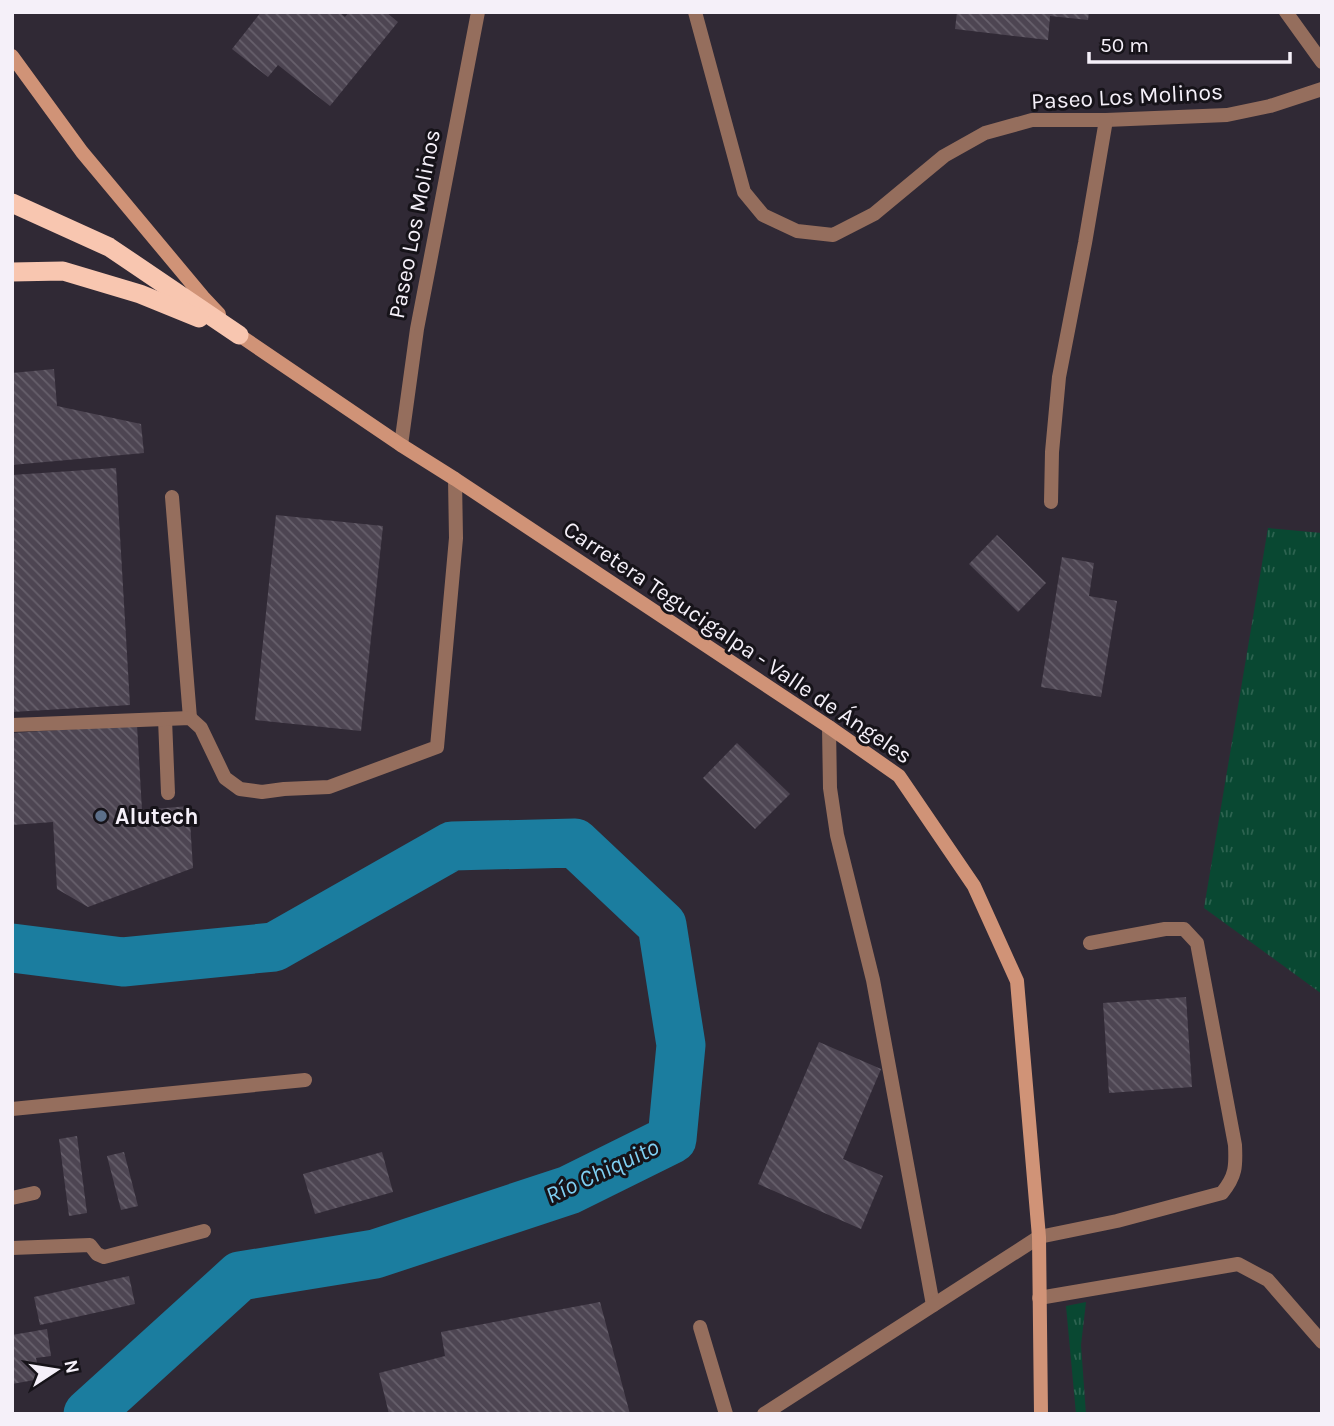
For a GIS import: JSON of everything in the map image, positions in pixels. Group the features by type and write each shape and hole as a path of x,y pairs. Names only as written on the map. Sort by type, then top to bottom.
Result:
{"highway":[{"path":"12,203 109,247 239,335"},
{"path":"12,272 63,271 140,293 239,335"}],"main road":[{"name":"Carretera Tegucigalpa - Valle de Ángeles","path":"12,56 82,152 203,298 239,335 899,776 974,886 1017,981 1039,1237 1041,1414"}],"street":[{"name":"Paseo Los Molinos","path":"401,445 417,329 478,12"},
{"name":"Paseo Los Molinos","path":"695,12 744,192 763,215 797,230 833,235 874,214 944,156 985,133 1032,120 1227,115 1270,106 1322,89"},
{"path":"1286,12 1322,62"},
{"path":"1051,502 1052,452 1059,377 1106,120"},
{"path":"172,497 190,718 201,728 225,778 240,789 262,792 329,787 437,747 456,538 455,479"},
{"path":"12,725 190,718"},
{"path":"165,719 168,793"},
{"path":"829,727 830,788 837,835 873,980 933,1305"},
{"path":"764,1414 1039,1237 1117,1221 1223,1193 1232,1181 1236,1167 1235,1144 1197,943 1184,929 1165,929 1090,943"},
{"path":"12,1109 305,1080"},
{"path":"12,1198 34,1193"},
{"path":"12,1248 90,1245 97,1255 104,1257 204,1231"},
{"path":"1039,1298 1238,1264 1268,1280 1322,1342"},
{"path":"700,1327 726,1414"}],"green space":[{"path":"1268,528 1322,533 1322,994 1204,908"},
{"path":"1086,1302 1081,1345 1086,1414 1076,1414 1066,1306"}],"building":[{"path":"261,12 339,12 345,17 349,12 386,12 398,22 330,106 278,65 268,77 232,49"},
{"path":"957,12 1089,12 1088,20 1050,16 1048,40 955,29"},
{"path":"54,369 57,406 141,424 144,453 12,465 12,373"},
{"path":"116,468 130,705 12,712 12,475"},
{"path":"276,515 383,526 361,731 255,720"},
{"path":"997,535 1046,583 1018,612 969,564"},
{"path":"1062,557 1094,563 1089,596 1117,601 1101,697 1041,687"},
{"name":"Alutech","path":"137,725 142,810 189,806 193,868 88,907 57,889 53,822 12,825 12,733"},
{"path":"737,743 790,794 755,829 703,778"},
{"path":"1186,997 1192,1087 1109,1093 1103,1003"},
{"path":"819,1042 881,1069 843,1159 883,1176 861,1229 758,1184"},
{"path":"77,1136 87,1213 69,1216 59,1139"},
{"path":"124,1152 138,1206 121,1210 107,1156"},
{"path":"382,1152 393,1192 315,1214 303,1174"},
{"path":"129,1276 135,1304 40,1325 34,1297"},
{"path":"600,1302 630,1414 389,1414 379,1373 445,1356 441,1332"},
{"path":"47,1329 51,1356 36,1358 40,1379 12,1384 12,1335"}],"waterway":[{"name":"Río Chiquito","path":"12,948 123,962 274,947 452,846 575,843 662,925 681,1045 672,1139 569,1190 375,1254 240,1276 88,1414"}],"place":[{"name":"Alutech","path":"101,816"}]}
